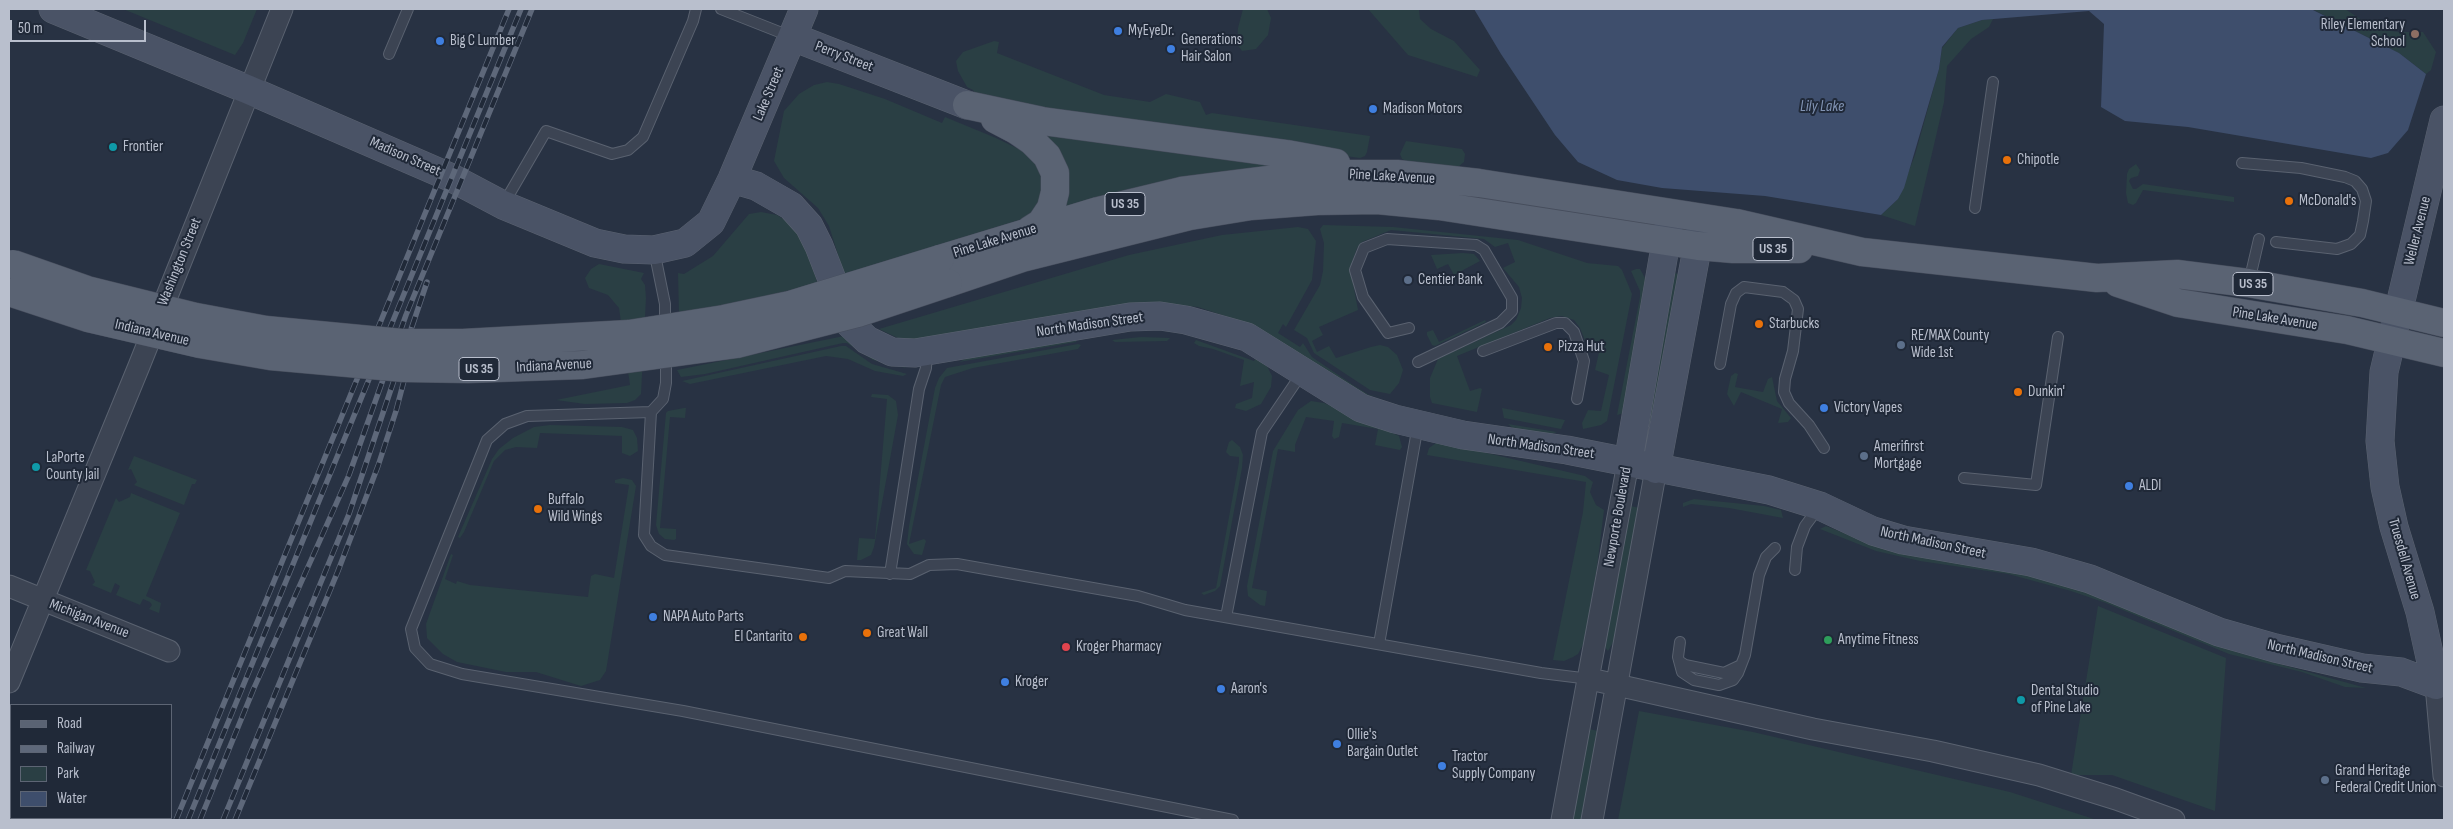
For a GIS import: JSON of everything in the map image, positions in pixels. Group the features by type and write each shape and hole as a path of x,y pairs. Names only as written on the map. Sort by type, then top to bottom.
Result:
{"main road":[{"path":"967,105 1042,121 1287,154 1397,174"},
{"path":"967,105 1016,130 1047,156 1054,173 1056,192 1051,208 1041,223 1030,230"},
{"name":"Pine Lake Avenue","path":"944,271 1030,230 1181,191 1316,174 1397,174 1479,182 1736,222 1848,249"},
{"name":"Pine Lake Avenue","path":"944,271 1022,258 1190,216 1251,206 1317,201 1377,200 1439,206 1698,246 1733,249 1848,249 2107,279 2177,274 2362,303 2444,323"},
{"name":"Indiana Avenue","path":"11,264 88,290 196,317 266,330 392,342 463,343 535,341 629,334 724,319 944,271"},
{"name":"Indiana Avenue","path":"9,292 88,318 200,344 270,356 404,368 468,369 583,365 737,344 858,313 944,271"},
{"name":"Pine Lake Avenue","path":"2107,279 2178,303 2347,330 2391,342 2444,353"}],"street":[{"name":"Madison Street","path":"53,9 249,90 452,178 503,206 595,243 624,249 654,250 685,243 711,222 732,179"},
{"name":"Washington Street","path":"9,682 282,9"},
{"name":"Lake Street","path":"732,179 804,9"},
{"name":"Perry Street","path":"793,37 967,105"},
{"name":"Weller Avenue","path":"2391,342 2444,120"},
{"name":"North Madison Street","path":"732,179 756,186 791,206 809,226 850,323 857,332 892,352 901,354 927,351 1097,321 1160,316 1186,320 1247,337 1361,408 1463,435 1567,450 1769,490 1820,506 1873,531 1903,540 2031,562 2090,580 2219,632 2275,648 2362,668 2402,672 2440,686"},
{"name":"Newporte Boulevard","path":"1562,820 1590,679 1671,213"},
{"name":"Newporte Boulevard","path":"1592,820 1703,218"},
{"name":"Truesdell Avenue","path":"2391,342 2384,379 2380,441 2385,487 2397,539 2420,612 2440,686 2444,776"},
{"name":"Michigan Avenue","path":"9,586 169,651"},
{"path":"1590,679 1814,729 1933,751 2039,775 2116,799 2174,820"}],"lane":[{"path":"389,54 408,9"},
{"path":"503,206 546,131 612,154 628,150 643,136 693,21 696,9"},
{"name":"Perry Street","path":"721,9 793,37"},
{"path":"1975,208 1993,82"},
{"path":"2242,162 2301,168 2345,177 2355,181 2362,189 2366,201 2360,234 2350,244 2337,249 2276,242"},
{"path":"1409,328 1388,333 1363,297 1355,270 1364,248 1387,239 1476,245 1484,250 1512,298 1512,311 1500,323 1418,362"},
{"path":"2248,284 2259,239"},
{"path":"654,250 665,304 666,384 662,399 651,412 644,535 651,546 664,555 689,560 829,578 845,571 910,574 930,565 957,564 1138,596 1185,610 1542,673 1590,679"},
{"path":"1720,364 1731,304 1736,293 1744,287 1754,288 1783,292 1794,300 1798,309 1784,392 1789,404 1809,426 1824,448"},
{"path":"1483,351 1556,324 1565,323 1574,332 1584,361 1577,399"},
{"path":"1964,478 2036,485 2058,337"},
{"path":"890,574 919,389 926,368 927,351"},
{"path":"1226,617 1262,432 1302,373"},
{"path":"651,412 527,416 505,424 487,440 411,629 415,648 430,664 462,674 683,711 1232,820"},
{"path":"1379,644 1418,424"},
{"path":"1795,570 1797,547 1804,526 1820,506"},
{"path":"1680,642 1679,661 1682,672 1694,680 1718,685 1733,680 1741,665 1759,575 1766,557 1775,548"}],"green space":[{"path":"123,9 257,9 243,43 235,55"},
{"path":"1243,9 1267,9 1271,18 1268,35 1256,49 1242,51 1237,44 1238,28"},
{"path":"1368,9 1419,9 1420,19 1431,29 1454,41 1480,70 1477,77 1408,55"},
{"path":"2312,9 2345,9 2376,29 2399,32 2423,32 2436,52 2431,70 2426,74 2399,53"},
{"path":"1993,19 1989,27 1971,39 1947,66 1944,102 1915,226 1881,215 1898,199 1915,155 1939,69 1942,48 1958,28 1982,20"},
{"path":"994,41 999,42 997,53 1104,95 1150,102 1166,94 1200,102 1206,115 1212,113 1370,136 1367,152 1365,156 1360,158 1187,134 977,96 973,90 967,87 958,71 956,61 963,52"},
{"path":"827,82 885,99 942,123 945,117 996,138 1035,157 1046,177 1036,212 1026,218 844,274 829,226 818,208 784,178 774,161 784,111 799,94 814,85"},
{"path":"1030,125 1285,163 1066,207"},
{"path":"1406,141 1462,149 1465,154 1464,162 1458,167 1406,161 1402,159 1400,154"},
{"path":"2136,164 2140,170 2138,176 2131,178 2129,181 2133,189 2143,184 2234,197 2234,202 2143,190 2133,205 2128,203 2126,193 2127,174 2129,169"},
{"path":"761,212 777,215 797,228 811,257 819,291 807,286 733,304 679,314 678,273 684,274 713,256 749,214"},
{"path":"1323,225 1393,227 1518,240 1587,263 1618,266 1622,270 1632,294 1607,421 1601,425 1583,429 1582,423 1588,410 1601,411 1609,375 1595,370 1600,348 1592,346 1590,353 1580,328 1574,320 1562,316 1550,318 1457,356 1470,391 1482,389 1477,412 1432,403 1430,397 1430,378 1438,359 1511,325 1516,320 1521,308 1522,298 1519,287 1503,268 1515,262 1508,243 1495,247 1484,239 1391,230 1362,242 1357,248 1350,268 1358,310 1319,327 1323,335 1312,341 1317,352 1329,346 1336,358 1380,345 1388,347 1397,355 1403,370 1399,383 1390,394 1370,390 1314,353 1307,338 1294,330 1320,285 1323,271 1324,243 1320,229"},
{"path":"1298,227 1308,229 1316,241 1312,280 1286,327 1283,324 1278,333 1300,347 1303,343 1312,357 1369,395 1384,397 1365,395 1255,326 1198,307 1161,303 916,340 898,338 879,329 1129,255 1222,235"},
{"path":"1474,254 1480,261 1454,275 1448,264 1437,269 1431,255"},
{"path":"599,264 644,273 641,279 645,285 646,298 641,394 635,400 627,403 585,404 556,400 630,385 619,308 608,295 589,288 585,278 591,269"},
{"path":"1640,269 1645,278 1648,298 1624,413 1617,415 1640,297 1640,291 1631,271"},
{"path":"1674,273 1684,275 1656,425 1646,423"},
{"path":"1485,320 1486,322 1435,346 1432,345 1427,335 1427,332 1433,330 1439,342"},
{"path":"844,336 906,368 873,360 847,343 843,343 705,374 681,377 677,370"},
{"path":"1141,337 1170,338 1167,341 1115,342 1112,340"},
{"path":"1077,339 1076,342 959,362 968,358"},
{"path":"1196,340 1254,361 1257,356 1265,362 1272,376 1271,387 1261,404 1246,411 1235,408 1236,404 1252,398 1254,382 1240,386 1244,360 1199,346 1194,343"},
{"path":"1081,345 1078,349 973,368 945,377 941,385 909,544 924,539 926,541 922,555 914,554 907,544 909,526 935,388 939,378 947,368"},
{"path":"846,346 872,364 907,374 903,376 875,371 848,359 826,356 690,384 682,381"},
{"path":"1735,373 1738,374 1735,387 1763,392 1768,379 1772,377 1777,401 1791,418 1788,422 1778,423 1782,409 1741,392 1734,406 1727,394 1731,376"},
{"path":"872,394 888,395 896,401 898,415 874,547 871,555 857,560 859,538 875,539 887,399 871,397"},
{"path":"1311,401 1324,403 1399,436 1402,447 1400,450 1375,445 1378,429 1342,423 1339,437 1334,439 1332,436 1334,421 1306,417 1295,445 1295,452 1278,449 1252,588 1267,591 1265,606 1260,605 1248,596 1247,586 1273,451 1298,410"},
{"path":"686,408 685,418 670,417 660,528 676,529 676,539 665,539 659,534 656,525 666,413"},
{"path":"1502,408 1565,420 1561,429 1504,418"},
{"path":"1508,424 1557,432 1549,435 1516,431"},
{"path":"550,425 622,427 633,430 637,438 638,451 630,456 622,453 622,436 540,433 537,448 516,447 505,450 494,461 464,532 460,538 458,537 492,459 499,449 513,438 534,427"},
{"path":"1232,440 1240,447 1243,455 1242,468 1220,586 1215,591 1204,595 1201,593 1216,588 1239,462 1239,457 1230,456 1226,452 1229,442"},
{"path":"1436,443 1444,443 1585,476 1593,482 1590,492 1596,505 1604,510 1597,567 1584,643 1578,654 1564,661 1553,660 1583,512 1586,482 1427,455 1429,448"},
{"path":"134,456 197,480 195,484 192,484 184,505 134,485 137,482 131,469 128,470"},
{"path":"623,478 632,480 636,486 606,671 600,680 581,686 536,672 506,672 457,662 443,654 427,638 426,624 451,554 453,555 445,579 456,584 457,581 470,585 588,597 591,576 595,574 614,578 629,485 615,483 615,480"},
{"path":"131,493 180,513 146,596 161,603 159,613 149,609 152,605 143,599 140,605 116,595 120,586 115,583 111,593 92,585 95,582 90,571 86,570 116,498 119,502 130,497"},
{"path":"1694,499 1764,506 1781,510 1783,518 1729,508 1691,504 1683,507 1683,503"},
{"path":"1630,506 1640,508 1615,639 1608,651 1604,646"},
{"path":"1826,526 1876,546 2023,574 2065,584 2117,603 2236,652 2366,688 2345,687 2302,672 2229,654 2106,603 2071,591 2008,574 1920,561 1876,551 1820,529"},
{"path":"2098,606 2226,658 2215,811 2112,775 2071,775"},
{"path":"1639,711 1753,732 2010,792 2097,820 1618,820"},
{"path":"1589,729 1598,731 1581,820 1571,820"}],"water":[{"name":"Lily Lake","path":"1474,9 2311,9 2399,53 2426,74 2408,130 2388,153 2371,158 2188,127 2125,121 2101,107 2104,24 2089,11 1982,20 1958,28 1942,47 1939,69 1904,188 1898,199 1881,215 1765,196 1662,188 1617,180 1578,162 1555,135 1501,54"}],"railway":[{"path":"176,820 509,9"},
{"path":"188,820 521,9"},
{"path":"200,820 254,688 349,475 406,315 532,9"},
{"path":"223,820 349,514 427,282"},
{"path":"235,820 338,571 378,466 396,411 412,350"}],"place":[{"name":"MyEyeDr.","path":"1118,31"},
{"name":"Riley Elementary School","path":"2415,34"},
{"name":"Big C Lumber","path":"440,41"},
{"name":"Generations Hair Salon","path":"1171,49"},
{"name":"Madison Motors","path":"1373,109"},
{"name":"Frontier","path":"113,147"},
{"name":"Chipotle","path":"2007,160"},
{"name":"McDonald's","path":"2289,201"},
{"name":"Centier Bank","path":"1408,280"},
{"name":"Starbucks","path":"1759,324"},
{"name":"RE/MAX County Wide 1st","path":"1901,345"},
{"name":"Pizza Hut","path":"1548,347"},
{"name":"Dunkin'","path":"2018,392"},
{"name":"Victory Vapes","path":"1824,408"},
{"name":"Amerifirst Mortgage","path":"1864,456"},
{"name":"LaPorte County Jail","path":"36,467"},
{"name":"ALDI","path":"2129,486"},
{"name":"Buffalo Wild Wings","path":"538,509"},
{"name":"NAPA Auto Parts","path":"653,617"},
{"name":"Great Wall","path":"867,633"},
{"name":"El Cantarito","path":"803,637"},
{"name":"Anytime Fitness","path":"1828,640"},
{"name":"Kroger Pharmacy","path":"1066,647"},
{"name":"Kroger","path":"1005,682"},
{"name":"Aaron's","path":"1221,689"},
{"name":"Dental Studio of Pine Lake","path":"2021,700"},
{"name":"Ollie's Bargain Outlet","path":"1337,744"},
{"name":"Tractor Supply Company","path":"1442,766"},
{"name":"Grand Heritage Federal Credit Union","path":"2325,780"}]}
